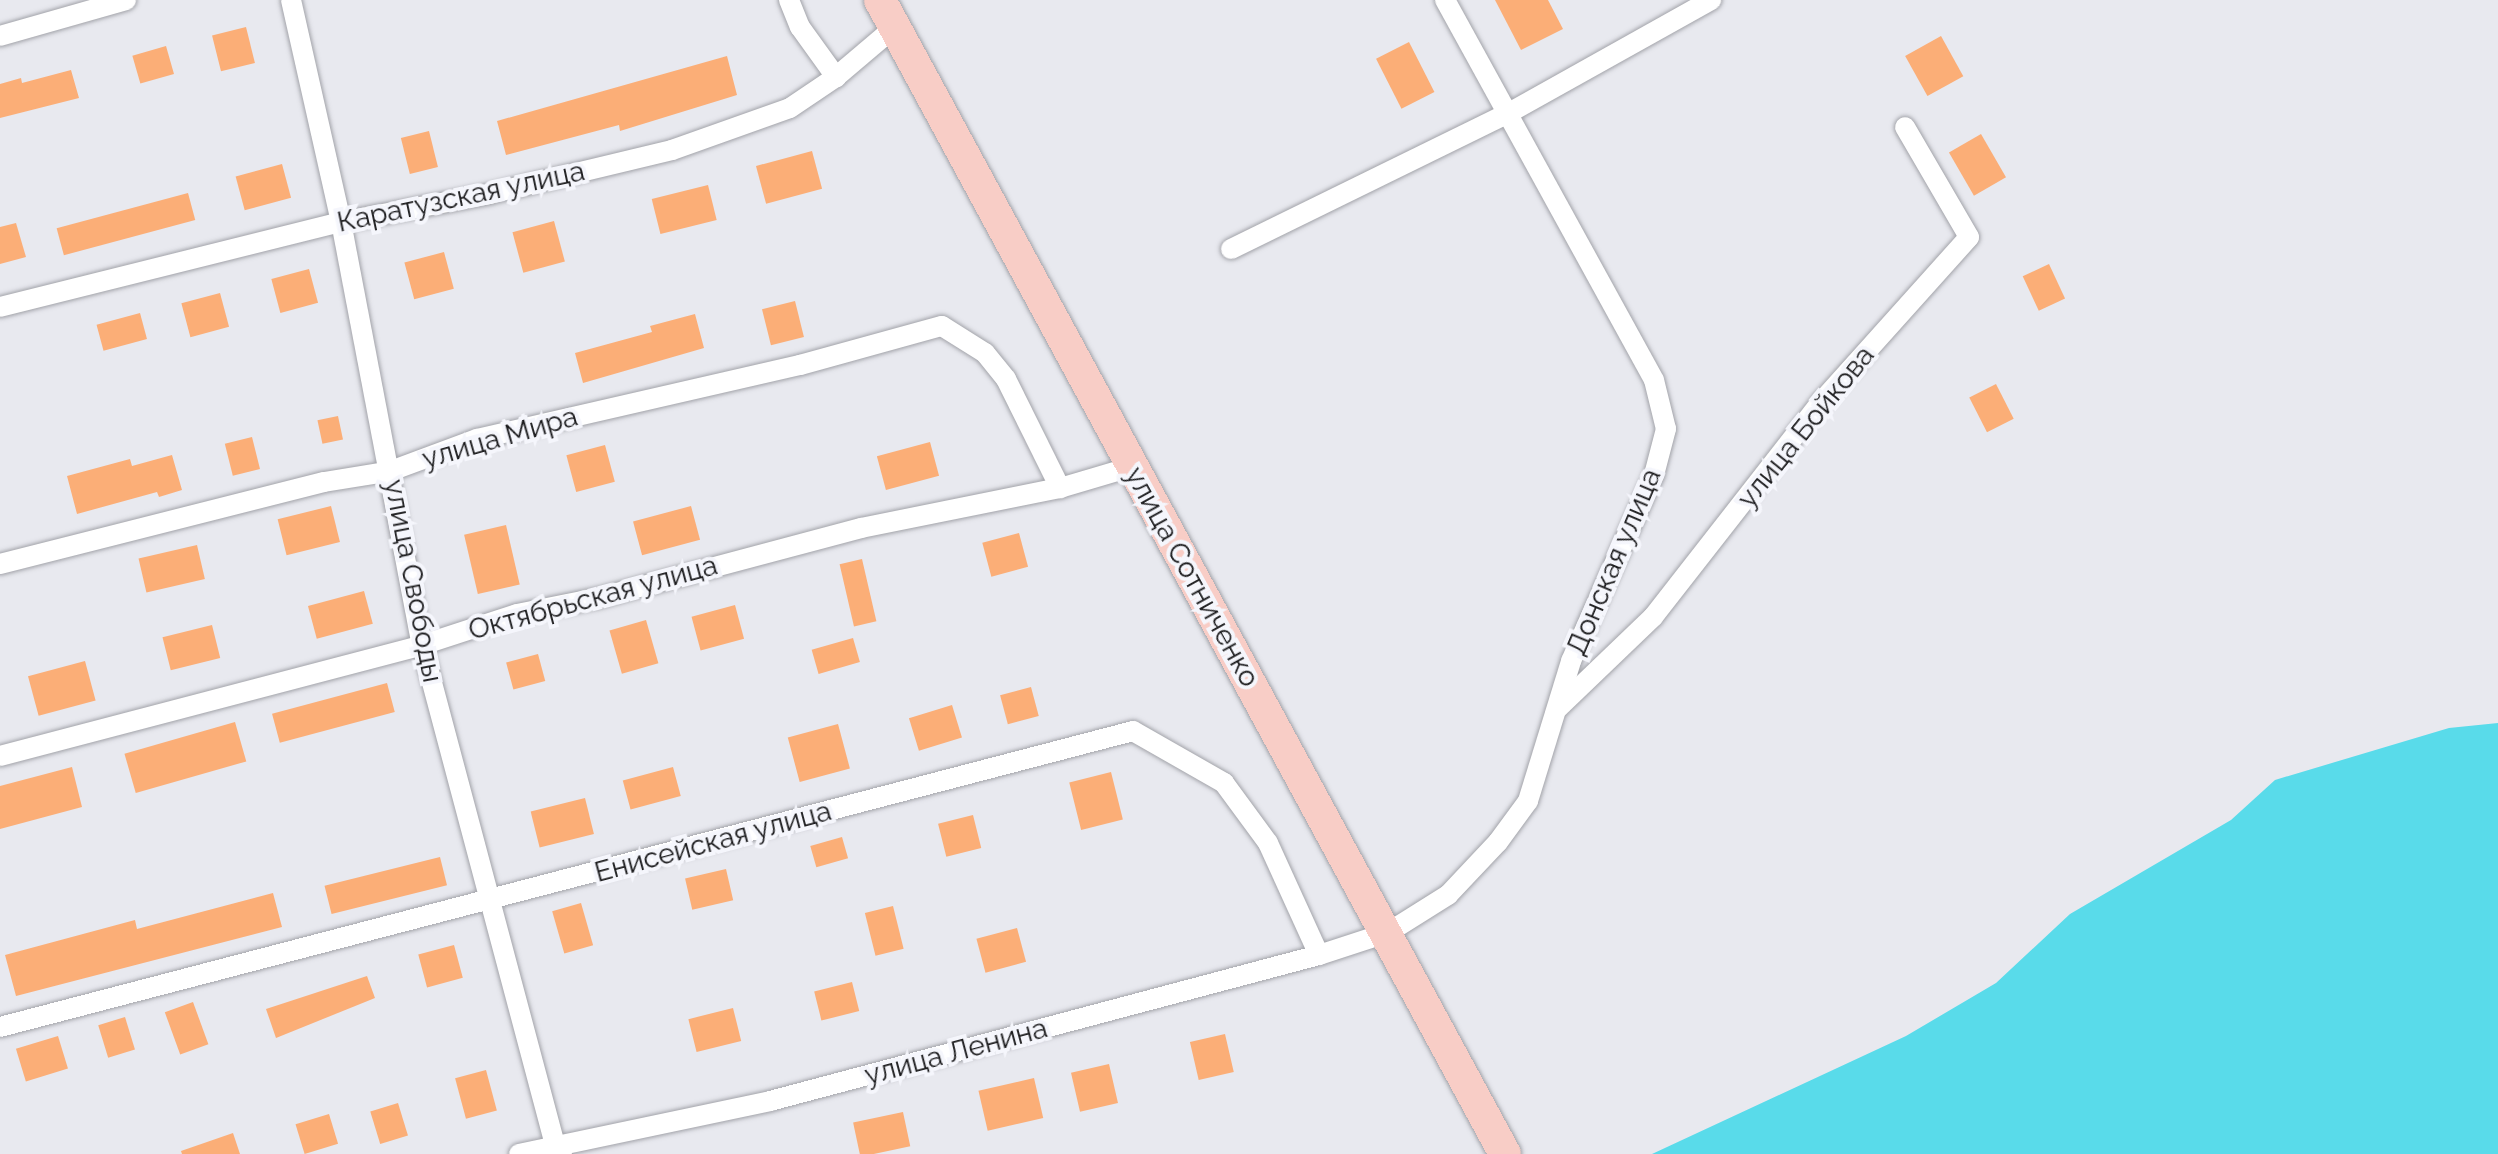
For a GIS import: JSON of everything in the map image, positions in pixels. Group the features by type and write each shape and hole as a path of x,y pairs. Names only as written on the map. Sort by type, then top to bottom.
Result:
{"main road":[{"name":"улица Сотниченко","path":"887,13 1131,467 1389,932 1505,1154"}],"street":[{"path":"0,36 126,0"},
{"name":"улица Свободы","path":"292,0 342,222 422,645 559,1149"},
{"path":"788,0 800,28 836,77"},
{"name":"Донская улица","path":"1389,932 1448,895 1498,842 1528,801 1571,661 1654,476 1666,429 1654,380 1445,0"},
{"path":"1232,249 1507,114 1711,0"},
{"name":"Каратузская улица","path":"0,307 342,222 489,194 672,150 790,108 836,77 887,13"},
{"name":"улица Бойкова","path":"1556,709 1653,617 1822,401 1969,236 1905,127"},
{"name":"улица Мира","path":"0,564 324,482 391,471 477,439 800,365 942,326 985,353 1006,380 1060,488"},
{"name":"Октябрьская улица","path":"0,756 422,645 517,614 598,598 861,528 1060,488 1131,467"},
{"name":"Енисейская улица","path":"0,1027 1133,731 1224,783 1268,844 1319,955"},
{"name":"улица Ленина","path":"519,1154 559,1149 770,1102 1319,955 1389,932"}],"water":[{"path":"2498,723 2498,1154 1652,1154 1906,1036 1996,983 2070,914 2231,820 2275,780 2449,728"}],"building":[{"path":"1495,0 1548,0 1563,29 1521,50"},
{"path":"246,27 255,63 221,71 212,35"},
{"path":"1941,36 1963,76 1927,96 1905,56"},
{"path":"1409,42 1434,92 1401,109 1376,59"},
{"path":"166,46 174,74 140,84 132,56"},
{"path":"727,56 737,95 620,131 619,125 506,155 497,121"},
{"path":"71,70 79,98 0,118 0,84 21,78 22,83"},
{"path":"429,131 438,167 410,174 401,138"},
{"path":"1981,134 2006,177 1974,196 1949,152"},
{"path":"812,151 822,189 766,204 756,166"},
{"path":"282,164 291,198 245,210 236,176"},
{"path":"708,185 717,220 660,234 652,199"},
{"path":"188,193 195,220 64,255 57,228"},
{"path":"554,221 565,262 523,273 512,232"},
{"path":"16,223 26,257 0,264 0,227"},
{"path":"444,252 454,289 414,299 404,263"},
{"path":"2049,264 2065,298 2039,311 2023,276"},
{"path":"309,269 318,303 280,313 271,279"},
{"path":"220,293 229,327 190,337 181,303"},
{"path":"795,301 804,337 771,345 762,309"},
{"path":"140,313 147,339 104,351 97,325"},
{"path":"695,314 704,348 583,383 575,353 652,332 650,326"},
{"path":"1996,384 2014,419 1987,432 1969,398"},
{"path":"338,416 343,439 322,444 317,420"},
{"path":"252,437 260,469 233,476 225,444"},
{"path":"930,442 939,476 886,490 877,456"},
{"path":"605,445 615,482 576,492 566,455"},
{"path":"172,455 182,490 159,497 157,492 77,514 67,476 130,459 132,466"},
{"path":"331,506 340,542 287,555 278,519"},
{"path":"691,506 700,540 642,555 633,522"},
{"path":"506,525 520,584 478,594 464,535"},
{"path":"1019,533 1028,567 991,577 982,543"},
{"path":"197,545 205,579 146,593 139,558"},
{"path":"862,559 876,621 854,627 840,564"},
{"path":"364,591 373,624 317,639 308,606"},
{"path":"735,605 744,639 701,650 692,617"},
{"path":"646,620 658,663 622,674 609,630"},
{"path":"212,625 220,658 171,670 163,637"},
{"path":"853,638 860,662 819,674 812,650"},
{"path":"538,654 545,681 513,690 506,663"},
{"path":"85,661 96,701 39,716 28,676"},
{"path":"387,683 395,712 280,743 272,714"},
{"path":"1031,687 1039,716 1008,724 1000,695"},
{"path":"952,705 962,738 919,751 909,718"},
{"path":"235,722 246,761 136,793 124,754"},
{"path":"838,724 850,768 800,782 788,737"},
{"path":"72,767 82,807 0,829 0,786"},
{"path":"673,767 681,796 631,809 623,780"},
{"path":"1111,772 1123,820 1081,830 1069,782"},
{"path":"585,798 594,834 540,847 531,812"},
{"path":"973,815 981,848 946,857 938,824"},
{"path":"842,837 848,858 816,867 810,846"},
{"path":"440,857 447,885 332,914 325,886"},
{"path":"726,869 733,900 692,910 685,878"},
{"path":"273,893 282,927 16,996 5,955 135,920 137,929"},
{"path":"581,903 593,945 564,954 552,911"},
{"path":"893,906 904,949 876,956 865,913"},
{"path":"1017,928 1026,962 985,973 976,939"},
{"path":"454,945 463,978 427,987 418,955"},
{"path":"367,976 375,998 276,1038 266,1009"},
{"path":"852,982 859,1011 821,1021 814,991"},
{"path":"193,1002 208,1044 180,1055 165,1012"},
{"path":"733,1008 741,1041 697,1052 688,1019"},
{"path":"125,1017 135,1050 108,1058 98,1025"},
{"path":"1225,1034 1234,1072 1199,1080 1190,1042"},
{"path":"58,1036 68,1069 26,1081 16,1049"},
{"path":"1109,1064 1118,1103 1080,1112 1071,1073"},
{"path":"486,1070 497,1111 466,1119 455,1078"},
{"path":"1034,1078 1043,1118 988,1131 978,1091"},
{"path":"398,1103 408,1136 380,1144 370,1111"},
{"path":"903,1112 910,1146 860,1154 853,1123"},
{"path":"329,1114 338,1144 305,1154 296,1124"},
{"path":"233,1133 240,1154 182,1154 181,1151"}]}
